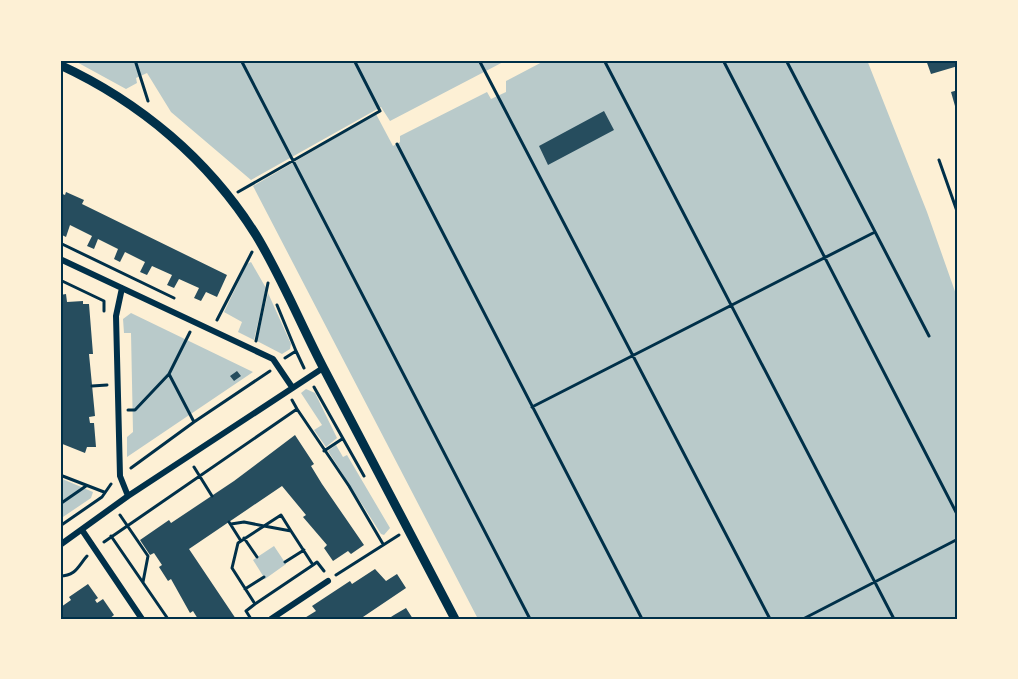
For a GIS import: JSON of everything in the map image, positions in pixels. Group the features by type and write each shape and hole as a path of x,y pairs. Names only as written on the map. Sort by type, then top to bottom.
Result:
{"street":[{"path":"60,65 109,89 149,118 184,147 228,196 257,237 454,619"},
{"path":"60,259 273,359 292,387"},
{"path":"122,288 116,316 118,410 120,476 128,496"},
{"path":"60,545 187,456 324,368"},
{"path":"82,530 142,619"},
{"path":"271,619 328,581"}],"path":[{"path":"135,60 148,101 149,118"},
{"path":"241,60 530,619"},
{"path":"228,196 380,111 354,60"},
{"path":"479,60 770,619"},
{"path":"604,60 894,619"},
{"path":"723,60 958,516"},
{"path":"786,60 929,336"},
{"path":"397,144 642,619"},
{"path":"939,160 958,214"},
{"path":"532,407 875,232"},
{"path":"212,330 252,252 248,246"},
{"path":"60,280 104,301 104,313"},
{"path":"255,343 268,283 272,293"},
{"path":"276,303 293,345"},
{"path":"118,410 135,410 169,374 195,322"},
{"path":"296,351 309,376"},
{"path":"60,526 104,492 120,476 194,422 278,366 284,358"},
{"path":"169,374 194,422"},
{"path":"92,386 107,385 107,396"},
{"path":"307,391 314,387 365,477"},
{"path":"299,395 291,399 297,410 349,486 383,544"},
{"path":"60,576 69,576 77,571 80,563 111,536 199,474 297,410"},
{"path":"324,451 343,438"},
{"path":"187,456 212,496"},
{"path":"60,475 104,492"},
{"path":"107,487 108,476"},
{"path":"60,504 86,486"},
{"path":"255,604 232,568 243,540 281,515 313,565"},
{"path":"257,557 230,523 244,522 291,531"},
{"path":"127,525 148,556 143,582"},
{"path":"392,526 403,546"},
{"path":"251,619 246,610 317,562 330,580 408,529"},
{"path":"111,536 168,619"},
{"path":"802,619 958,539"},
{"path":"285,562 304,550"},
{"path":"245,589 264,577"}],"shaded area":[{"path":"73,60 507,60 390,121 381,107 251,180 171,112 147,73 136,78 137,83 126,89"},
{"path":"546,60 867,60 927,212 958,300 958,619 478,619 253,186 376,114 393,146 400,142 400,136 487,92 491,99 506,92 506,81"},
{"path":"251,262 266,288 254,340 238,332 242,322 224,312 247,264"},
{"path":"268,293 291,344 290,349 282,354 257,341"},
{"path":"131,313 253,372 127,457 127,437 133,432 131,333 124,333 123,319"},
{"path":"306,389 315,393 337,438 326,447 314,430 322,425 301,393"},
{"path":"336,445 343,457 347,455 390,528 384,535 381,534 328,451"},
{"path":"60,478 93,492 91,498 60,519"},
{"path":"274,546 286,564 265,579 253,560"}],"building":[{"path":"926,60 958,60 958,66 931,74"},
{"path":"958,90 958,112 957,113 951,92"},
{"path":"604,111 614,130 548,165 539,146"},
{"path":"66,192 84,200 82,204 227,275 217,297 206,292 201,301 194,298 199,288 179,279 174,288 167,285 172,275 152,266 147,275 140,272 145,262 125,252 120,262 114,259 118,249 98,239 94,249 87,246 92,236 70,225 66,237 60,234 60,193 65,195"},
{"path":"66,294 67,302 83,301 83,304 89,304 93,354 89,354 95,416 89,417 90,423 94,423 96,447 87,447 85,453 60,443 60,295"},
{"path":"237,371 241,376 234,381 230,376"},
{"path":"295,435 314,464 311,466 322,484 364,545 351,554 348,551 333,561 324,548 327,545 303,517 306,515 282,486 189,549 236,619 198,619 193,611 190,613 171,579 168,581 154,553 150,555 140,540 169,520 171,523 234,481"},
{"path":"375,569 386,581 397,574 406,588 360,619 303,619 316,611 312,606 350,581 352,584"},
{"path":"88,584 98,598 95,600 97,603 103,599 114,615 109,619 60,619 60,605 61,607 71,600 69,597"},
{"path":"406,608 413,619 388,619 394,615"}]}
